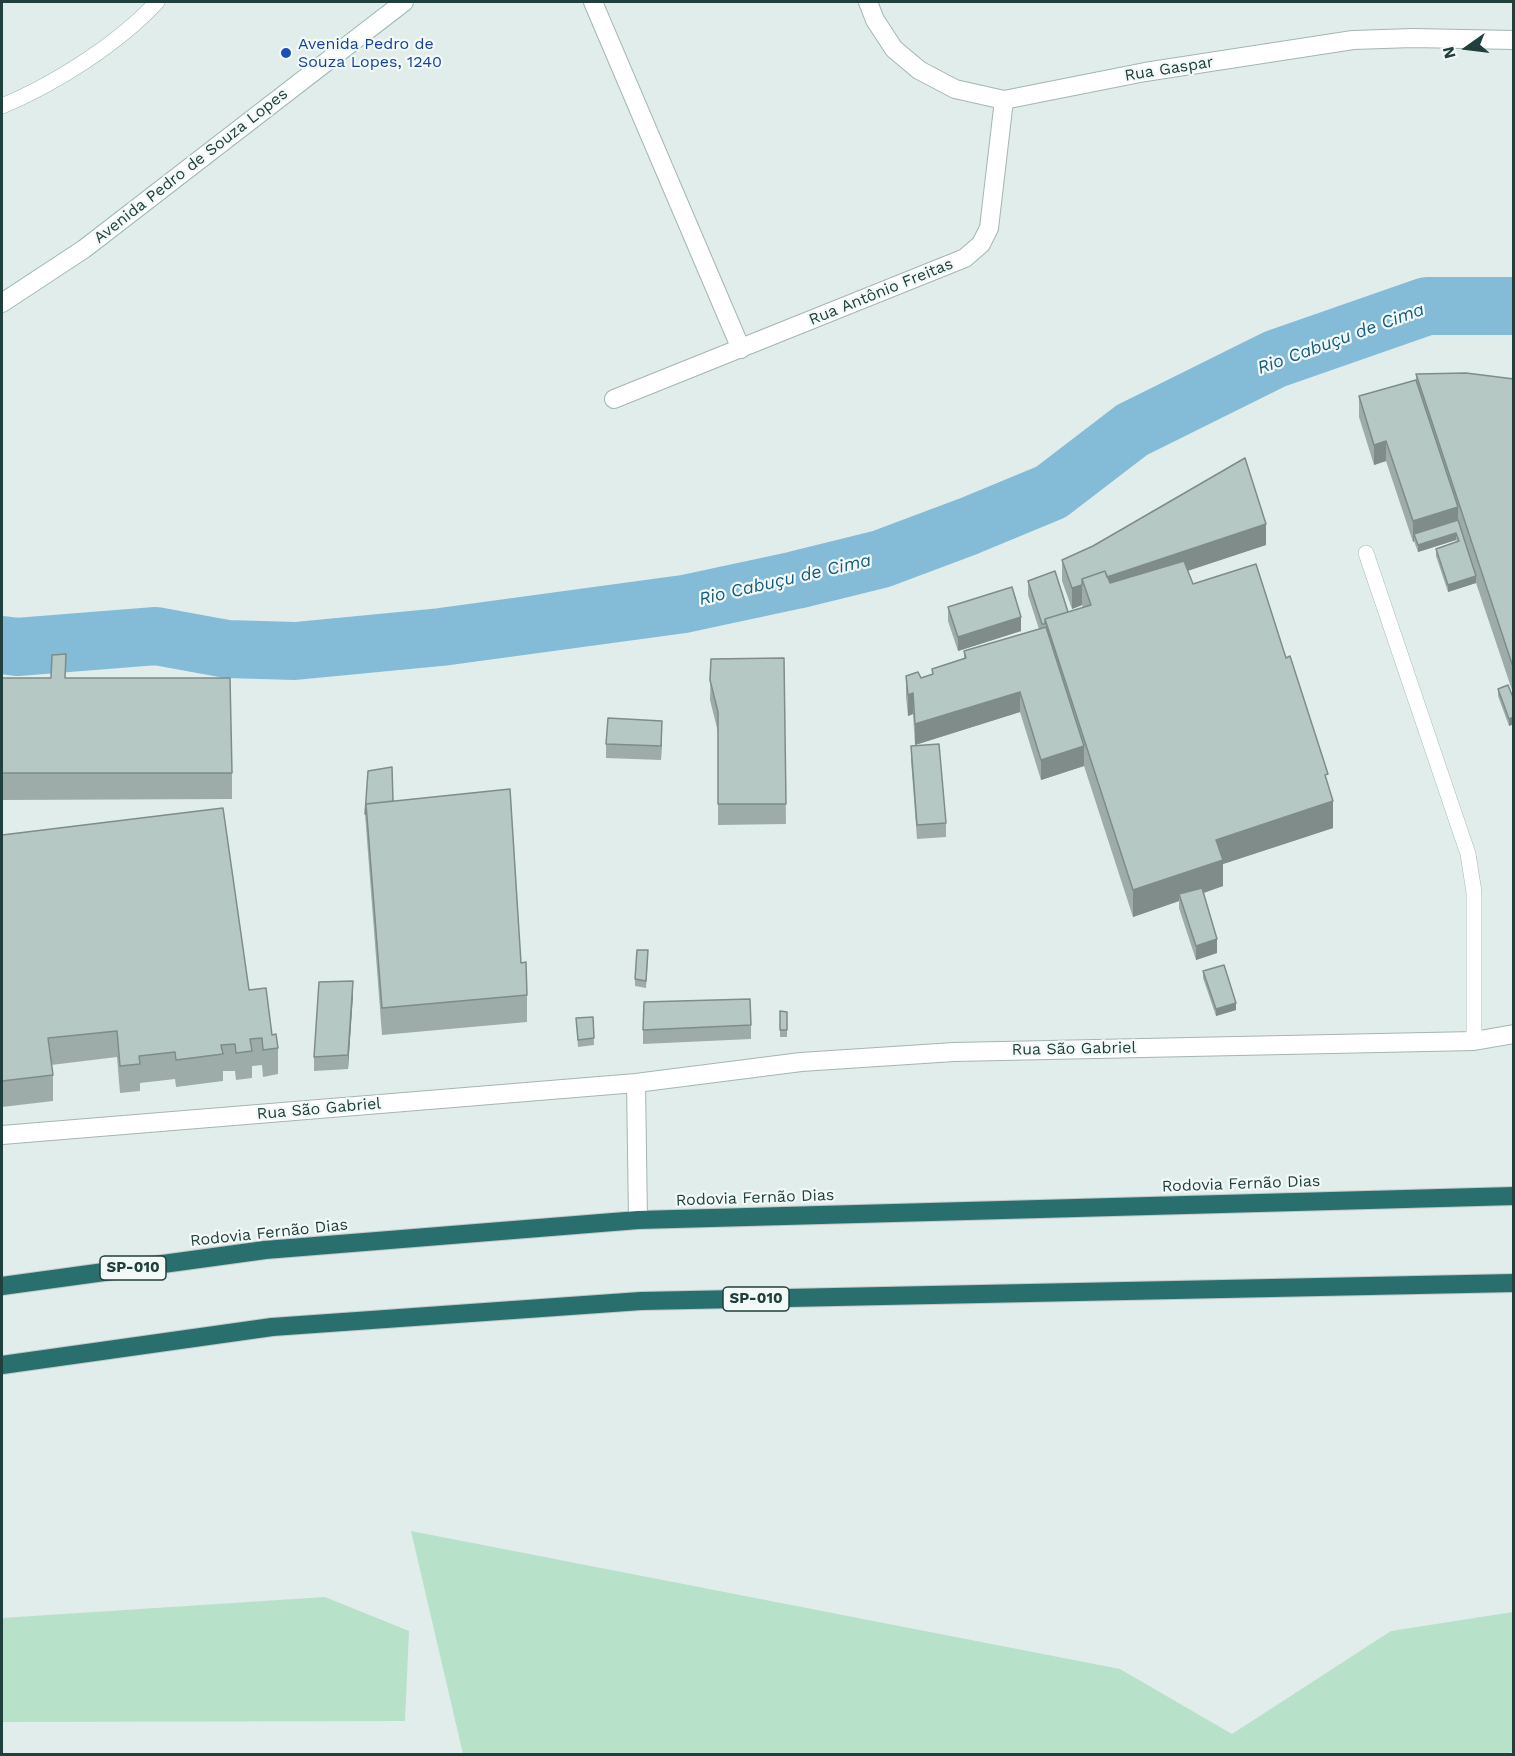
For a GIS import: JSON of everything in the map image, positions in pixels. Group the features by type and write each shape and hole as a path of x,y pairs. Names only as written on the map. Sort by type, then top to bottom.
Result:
{"highway":[{"name":"Rodovia Fernão Dias","path":"2,1286 265,1250 638,1220 1514,1196"},
{"name":"SP-010","path":"2,1365 272,1328 641,1301 1514,1283"}],"street":[{"name":"Avenida Pedro de Souza Lopes","path":"2,303 84,249 404,2"},
{"path":"593,2 741,349"},
{"name":"Rua Gaspar","path":"868,2 875,20 894,49 919,70 955,89 1004,100 1145,72 1353,40 1413,38 1514,40"},
{"name":"Rua Antônio Freitas","path":"614,399 964,258 981,244 989,228 1004,100"},
{"name":"Rua São Gabriel","path":"2,1135 636,1083 801,1062 954,1052 1474,1041 1514,1034"},
{"path":"636,1083 638,1220"}],"lane":[{"path":"2,106 21,98 115,41 157,2"},
{"path":"1366,553 1468,854 1474,892 1474,1041"}],"green space":[{"path":"411,1531 1120,1669 1232,1734 1391,1631 1513,1612 1513,1752 1502,1754 463,1754"},
{"path":"325,1597 409,1631 405,1721 2,1722 2,1618"}],"building":[{"path":"1466,373 1514,379 1514,670 1416,374"},
{"path":"1416,380 1458,507 1413,521 1386,441 1374,445 1359,396"},
{"path":"1245,458 1266,524 1107,577 1105,571 1082,579 1082,585 1072,588 1062,560 1093,546"},
{"path":"1458,520 1476,576 1448,585 1436,549 1459,541 1456,533 1418,545 1414,534"},
{"path":"1184,561 1193,584 1256,564 1286,658 1290,656 1328,774 1325,775 1333,801 1216,840 1223,860 1133,890 1045,619 1091,605 1082,579 1105,571 1110,583"},
{"path":"1055,571 1068,612 1045,619 1045,624 1042,624 1028,581"},
{"path":"1012,587 1021,617 958,637 948,607"},
{"path":"1046,627 1084,746 1041,760 1020,692 915,724 913,693 908,695 906,676 918,672 921,678 933,674 932,669 966,658 964,651"},
{"path":"66,654 65,678 230,678 232,773 2,773 2,678 51,678 52,655"},
{"path":"784,658 786,804 718,804 718,712 710,680 711,659"},
{"path":"1508,685 1514,700 1514,717 1509,719 1498,689"},
{"path":"608,718 662,721 661,746 606,744"},
{"path":"939,744 946,823 917,825 911,746"},
{"path":"392,767 393,801 366,804 365,814 368,771"},
{"path":"510,789 521,963 526,962 527,995 382,1008 366,804"},
{"path":"223,808 249,990 266,988 272,1035 276,1034 278,1048 263,1050 262,1038 250,1039 252,1051 236,1053 235,1044 221,1045 223,1054 176,1060 175,1052 139,1056 140,1064 120,1066 117,1031 48,1038 53,1075 2,1081 2,835"},
{"path":"1202,888 1217,939 1196,946 1179,894"},
{"path":"637,950 648,950 646,981 635,979"},
{"path":"1224,965 1236,1003 1216,1009 1203,971"},
{"path":"353,981 348,1055 314,1057 319,982"},
{"path":"750,999 751,1025 643,1030 644,1002"},
{"path":"780,1011 787,1012 787,1030 780,1030"},
{"path":"593,1017 594,1038 578,1040 576,1018"}],"waterway":[{"name":"Rio Cabuçu de Cima","path":"2,645 17,647 156,636 227,649 295,651 441,637 684,604 796,580 881,559 1051,492 1132,430 1275,359 1427,306 1514,306"}],"place":[{"name":"Avenida Pedro de Souza Lopes, 1240","path":"286,53"}]}
